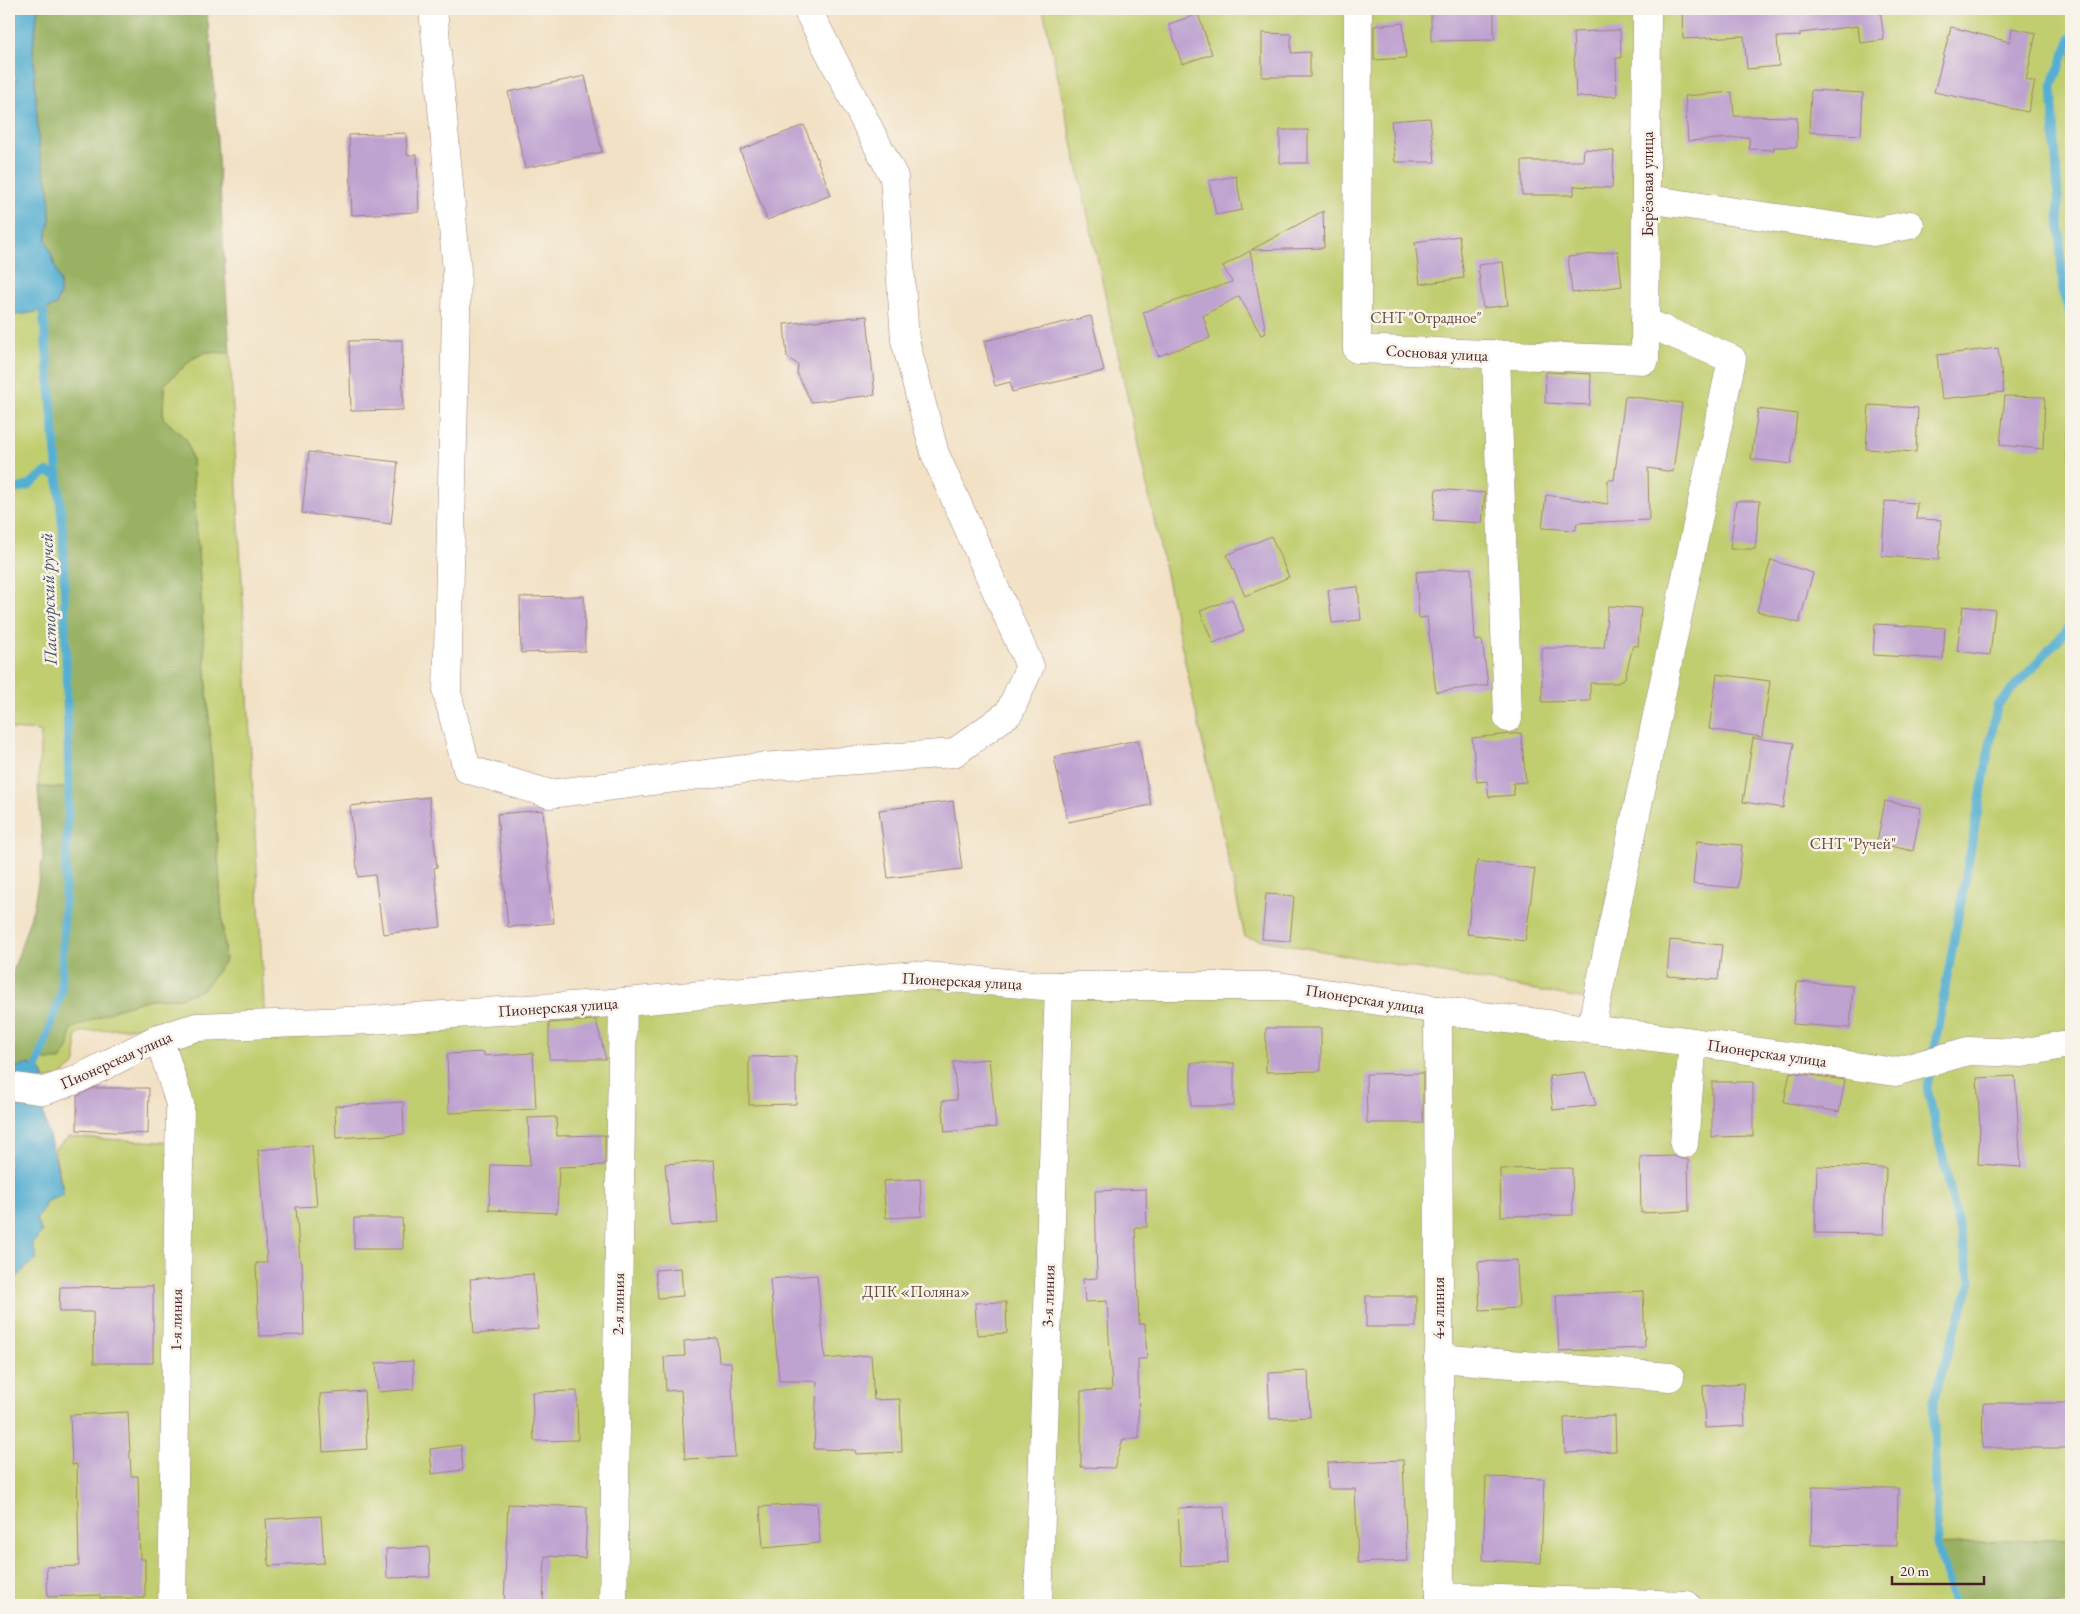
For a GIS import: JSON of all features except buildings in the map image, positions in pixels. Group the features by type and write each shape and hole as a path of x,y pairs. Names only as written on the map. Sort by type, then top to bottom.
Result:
{"street":[{"path":"433,9 457,271 447,693 467,769 550,794 761,767 954,753 1009,713 1030,666 935,454 905,340 894,177 807,9"},
{"name":"Сосновая улица","path":"1358,9 1358,349 1496,354 1508,718"},
{"name":"Берёзовая улица","path":"1496,354 1645,360 1647,9"},
{"path":"1647,199 1873,232 1910,225"},
{"path":"1591,1028 1732,359 1645,322"},
{"name":"Пионерская улица","path":"10,1087 44,1091 76,1080 159,1038 197,1027 372,1020 622,1002 914,975 1059,986 1279,986 1438,1010 1591,1028 1902,1070 1968,1051 2022,1053 2062,1045 2071,1046"},
{"name":"3-я линия","path":"1038,1605 1059,986"},
{"name":"2-я линия","path":"613,1605 622,1002"},
{"name":"4-я линия","path":"1438,1010 1440,1601"},
{"name":"1-я линия","path":"159,1038 180,1104 172,1605"},
{"path":"1684,1144 1693,1042"},
{"path":"1438,1358 1670,1377"},
{"path":"1440,1601 1687,1605"}],"green space":[{"path":"38,9 206,9 211,43 230,353 206,352 192,359 164,385 163,418 186,439 192,460 225,961 204,989 180,998 150,999 122,1007 71,1029 69,1047 60,1060 43,1060 36,1069 29,1064 11,1079 9,1076 9,984 33,909 43,856 38,787 69,788 63,533 43,311 56,305 60,293 60,281 46,239 50,219 49,190 39,151 33,49"},
{"path":"1043,9 2071,9 2071,1538 1939,1544 1953,1605 9,1605 9,1286 27,1266 37,1259 32,1244 36,1220 47,1201 64,1195 54,1149 69,1137 179,1143 157,1030 151,1026 80,1032 76,1037 76,1063 61,1076 45,1080 42,1072 36,1069 43,1060 69,1047 70,1029 122,1007 150,999 180,998 225,961 192,460 186,439 163,419 164,385 192,359 206,352 230,353 265,1024 914,975 1279,986 1593,1029 1596,1001 1245,937"},
{"path":"43,311 63,533 69,788 38,787 41,731 9,729 9,315"},
{"path":"2071,1538 2071,1605 1953,1605 1938,1544"}],"water":[{"path":"10,9 38,9 33,49 39,151 49,190 50,219 46,239 60,281 60,293 56,305 45,310 9,315 9,110 16,79 9,60"},
{"path":"29,1064 42,1072 45,1080 11,1079 14,1068"},
{"path":"9,1098 40,1101 64,1195 47,1201 36,1220 42,1232 32,1244 37,1259 27,1266 9,1286"}],"waterway":[{"path":"2071,38 2052,85 2063,293 2071,318"},
{"name":"Пасторский ручей","path":"33,1079 61,994 69,788 63,533 42,300"},
{"path":"9,491 27,486 46,472 57,475"},
{"path":"1953,1605 1938,1544 1933,1400 1971,1281 1927,1087 1997,706 2071,626"}],"park label":[{"name":"СНТ \"Отрадное\"","path":"1426,317"},
{"name":"СНТ \"Ручей\"","path":"1853,843"},
{"name":"ДПК «Поляна»","path":"916,1291"}]}
